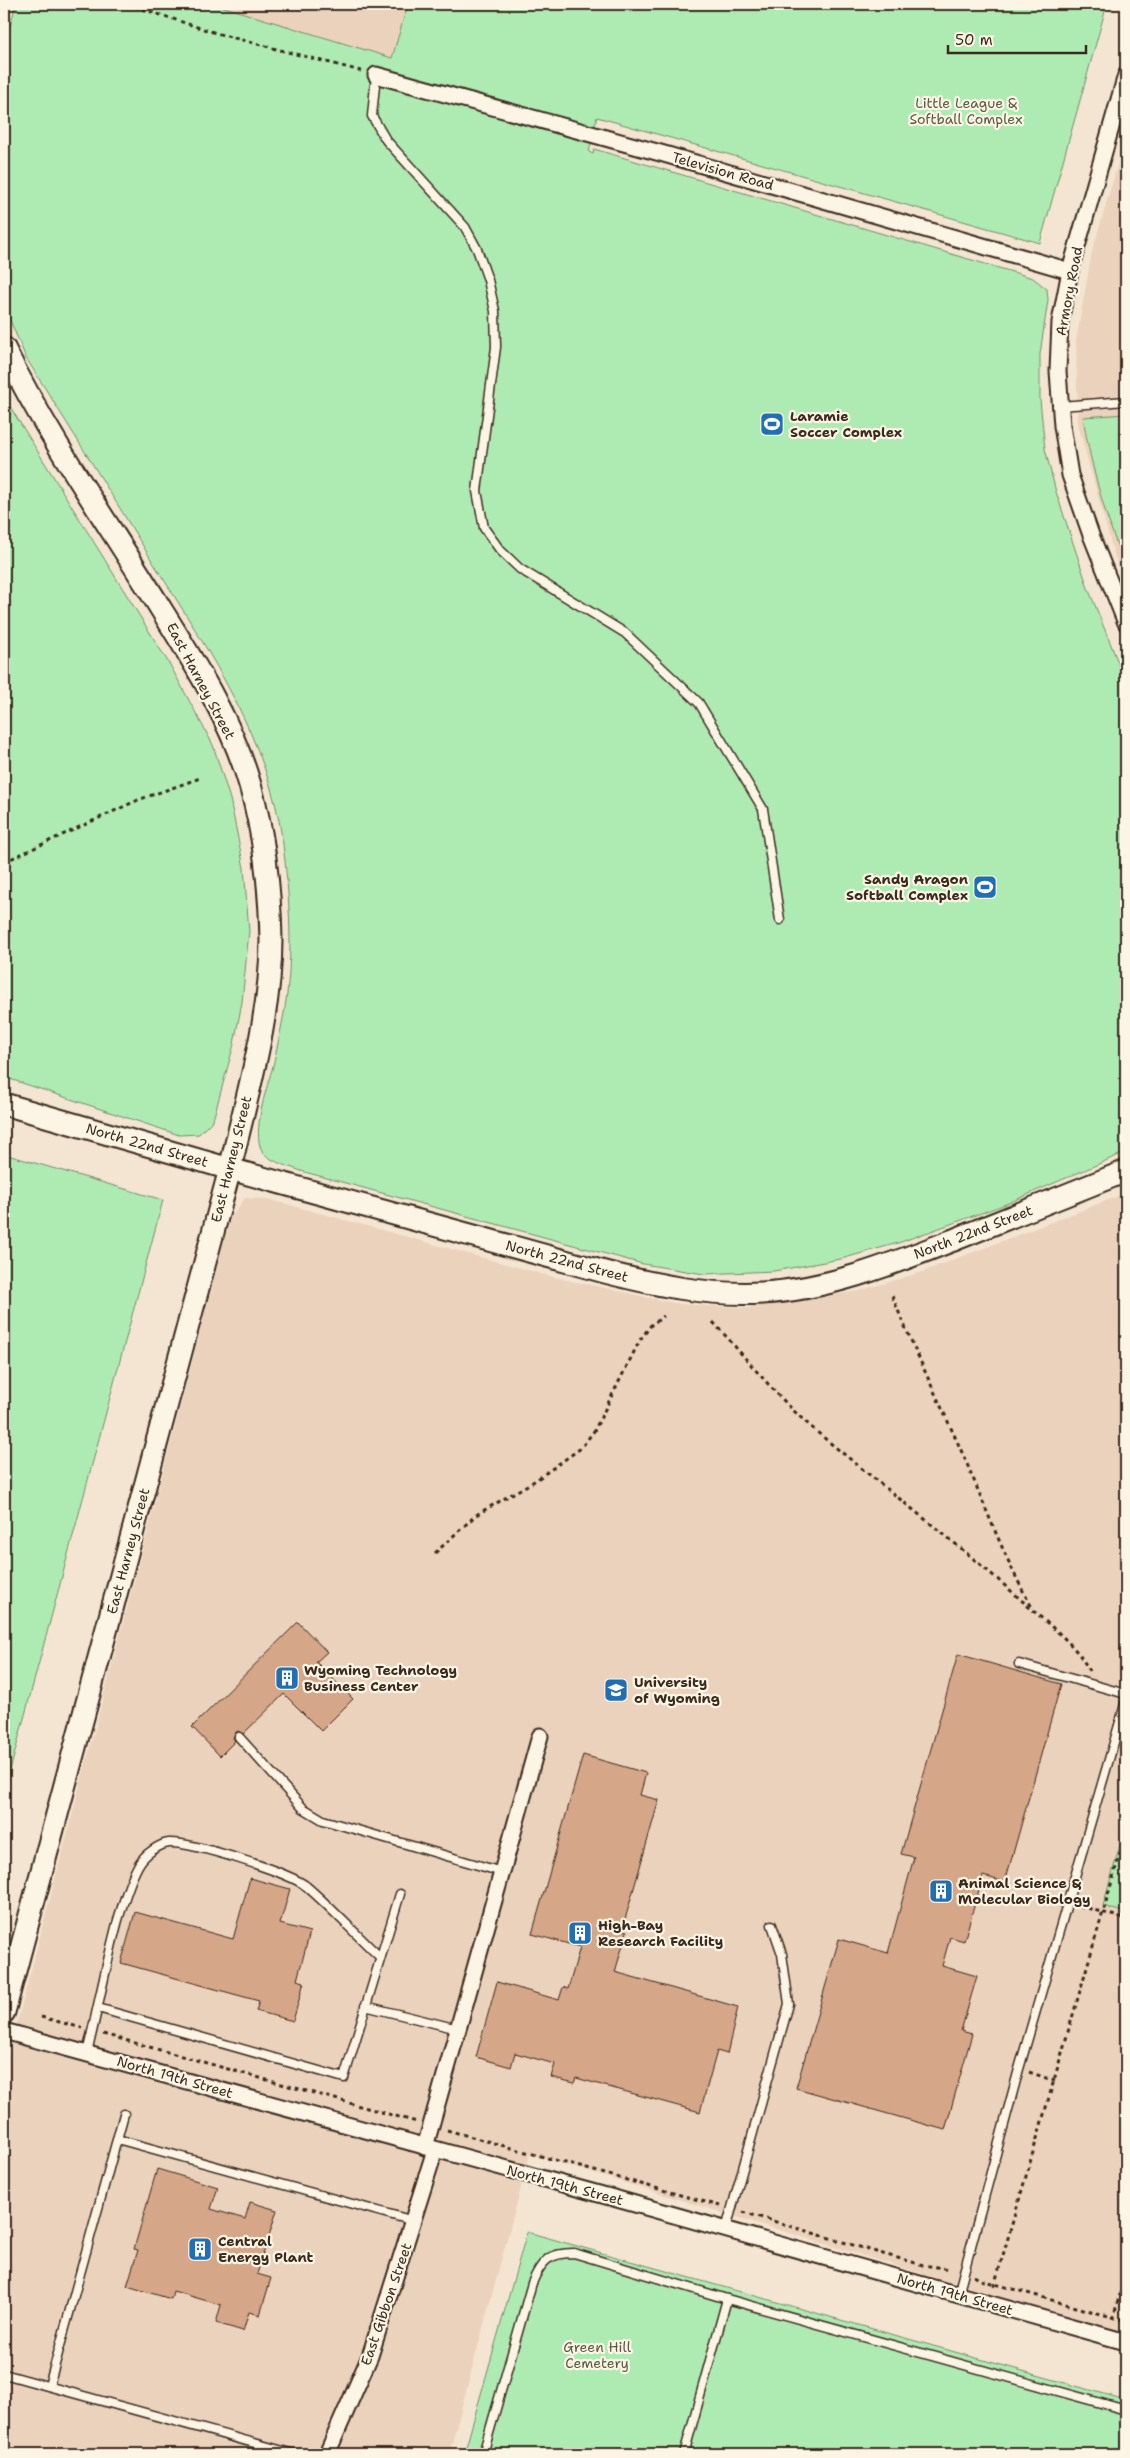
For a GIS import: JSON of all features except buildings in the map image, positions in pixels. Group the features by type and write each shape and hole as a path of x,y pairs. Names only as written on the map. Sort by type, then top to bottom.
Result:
{"main road":[{"name":"East Harney Street","path":"4,348 30,397 202,678 231,735 250,784 268,881 271,942 266,1003 230,1169 4,2012"},
{"name":"North 22nd Street","path":"4,1104 230,1169 655,1284 706,1292 761,1293 809,1288 851,1278 919,1254 1126,1171"}],"street":[{"name":"Television Road","path":"376,75 673,157 1070,271"},
{"name":"Armory Road","path":"1126,75 1070,271 1060,322 1058,371 1060,406 1070,475 1091,535 1126,623"},
{"name":"East Gibbon Street","path":"327,2454 370,2356 414,2221 430,2149 432,2126 540,1736"},
{"name":"North 19th Street","path":"4,2031 726,2229 1126,2342"}],"lane":[{"path":"376,75 372,116 386,140 465,227 477,249 488,280 495,311 496,347 476,491 484,528 500,550 520,569 625,633 699,702 763,809 780,920"},
{"path":"1060,406 1126,401"},
{"path":"1019,1664 1126,1694"},
{"path":"958,2294 1019,2069 1126,1701"},
{"path":"240,1738 303,1808 323,1820 502,1872"},
{"path":"86,2053 98,2008 104,1971 128,1889 140,1862 155,1848 169,1843 190,1846 288,1875 305,1886 380,1957"},
{"path":"98,2008 344,2078 400,1894"},
{"path":"726,2229 789,2004 782,1954 772,1925"},
{"path":"365,2006 458,2029"},
{"path":"49,2386 124,2114"},
{"path":"117,2139 414,2221"},
{"path":"483,2454 532,2283 538,2269 547,2258 559,2253 574,2253 727,2299 1126,2410"},
{"path":"684,2454 727,2299"},
{"path":"4,2374 294,2454"}],"path":[{"path":"127,4 219,34 376,75"},
{"path":"4,862 138,800 200,778"},
{"path":"892,1296 930,1387 956,1438 1010,1569 1034,1611"},
{"path":"435,1552 476,1515 536,1480 581,1448 594,1431 640,1340 651,1325 664,1316"},
{"path":"713,1322 782,1400 817,1432 932,1523 1034,1611 1085,1662 1096,1685"},
{"path":"989,2303 1126,1833"},
{"path":"1067,1902 1126,1919"},
{"path":"41,2017 732,2209 907,2260 964,2273 995,2284 1126,2321"},
{"path":"1019,2069 1055,2081"},
{"path":"1108,2337 1126,2272"}],"shaded area":[{"path":"214,4 408,4 392,58"},
{"path":"1126,136 1126,585 1114,554 1078,425 1076,341 1092,252"},
{"name":"University of Wyoming","path":"1126,1193 1126,2336 530,2154 449,2454 4,2454 4,2072 230,1219 245,1198 268,1199 553,1277 679,1304 747,1308 859,1291 922,1272"}],"green space":[{"name":"Little League & Softball Complex","path":"16,4 214,4 392,58 408,4 1107,4 1040,243 597,117 589,152 593,154 594,149 1033,278 1047,289 1048,300 1040,354 1040,400 1045,449 1056,492 1088,588 1126,682 1126,1152 1006,1204 898,1243 841,1259 774,1271 704,1274 643,1264 301,1171 266,1156 260,1146 260,1117 284,1012 290,956 287,881 276,806 265,768 250,732 215,663 26,358 4,306 4,47"},
{"path":"4,397 170,665 213,745 230,799 244,868 249,931 242,1002 234,1044 213,1120 199,1134 179,1135 4,1077"},
{"path":"1126,414 1126,567 1100,493 1083,417"},
{"path":"4,1154 163,1200 4,1793"},
{"path":"1126,1823 1126,1913 1103,1906"},
{"name":"Green Hill Cemetery","path":"527,2232 1126,2400 1126,2454 464,2454"}],"place":[{"name":"Laramie Soccer Complex","path":"772,424"},
{"name":"Sandy Aragon Softball Complex","path":"985,887"},
{"name":"Wyoming Technology Business Center","path":"287,1678"},
{"name":"University of Wyoming","path":"616,1690"},
{"name":"Animal Science & Molecular Biology","path":"941,1891"},
{"name":"High-Bay Research Facility","path":"580,1933"},
{"name":"Central Energy Plant","path":"200,2249"}]}
